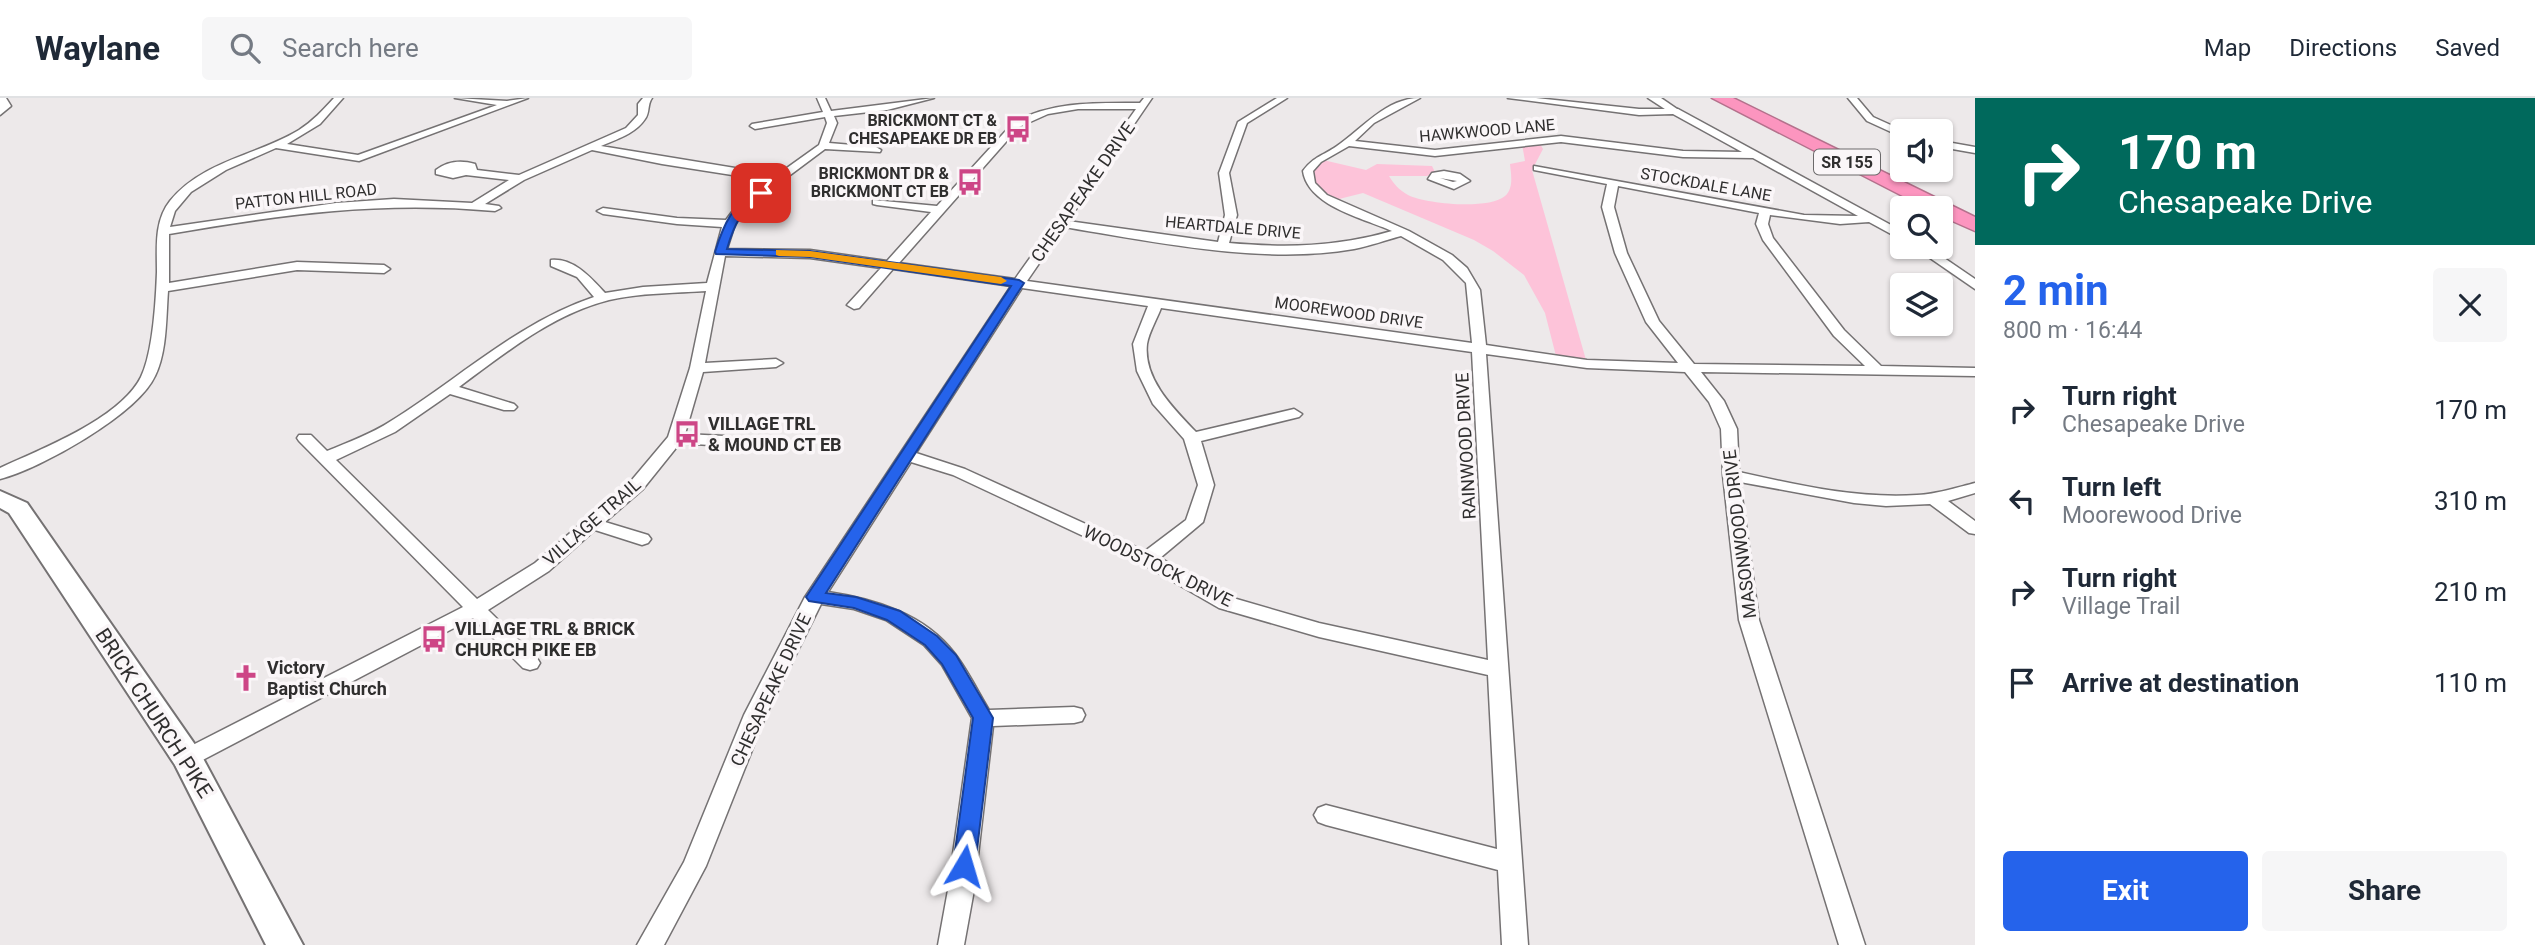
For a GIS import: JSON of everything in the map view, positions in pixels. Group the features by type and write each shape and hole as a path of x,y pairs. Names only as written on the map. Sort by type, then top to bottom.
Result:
{"highway":[{"name":"SR 155","path":"1720,98 1975,225"},
{"name":"SR 155","path":"1738,98 1975,216"}],"main road":[{"name":"BRICK CHURCH PIKE","path":"0,498 18,508 187,758 285,945"}],"street":[{"path":"0,112 6,106 2,98"},
{"path":"0,474 75,438 130,402 148,377 162,288 166,215 176,200 193,186 317,122 339,98"},
{"path":"459,98 508,104"},
{"path":"273,145 359,158 524,98"},
{"path":"474,206 520,178 620,135 638,123 648,98"},
{"path":"821,98 832,123 823,146 876,150"},
{"path":"755,126 778,120 903,106 930,98"},
{"path":"1223,244 1231,215 1224,173 1243,122 1283,98"},
{"name":"RAINWOOD DRIVE","path":"1416,98 1371,121 1340,149 1317,160 1308,171 1310,184 1323,197 1438,251 1461,266 1472,285 1479,348 1515,945"},
{"path":"1512,98 1639,111 1675,111"},
{"path":"1653,98 1890,230"},
{"path":"1852,98 1870,119 1890,128"},
{"path":"854,305 938,210 1025,119 1049,111 1146,102"},
{"name":"CHESAPEAKE DRIVE","path":"650,945 694,866 755,715 815,597 1019,283 1146,102"},
{"name":"HAWKWOOD LANE","path":"1346,143 1427,152 1561,139 1684,154 1756,155"},
{"name":"VILLAGE TRAIL","path":"187,758 475,609 542,567 637,485 676,438 697,368 720,252 729,224 742,206 823,146"},
{"path":"1953,146 1975,150"},
{"path":"593,147 662,162 780,179"},
{"path":"1427,152 1444,174"},
{"name":"STOCKDALE LANE","path":"1538,168 1765,211 1840,221 1870,219"},
{"path":"468,172 520,178"},
{"name":"MASONWOOD DRIVE","path":"1613,183 1608,206 1621,253 1653,322 1716,401 1729,429 1731,475 1749,620 1852,945"},
{"path":"877,202 938,210"},
{"name":"PATTON HILL ROAD","path":"164,232 283,211 362,203 430,203 495,208"},
{"path":"603,211 677,221 729,224"},
{"path":"1765,211 1762,224 1767,238 1839,333 1876,369"},
{"name":"HEARTDALE DRIVE","path":"1062,223 1223,244 1312,249 1356,245 1399,233"},
{"name":"MOOREWOOD DRIVE","path":"720,252 810,254 1587,364 1975,372"},
{"path":"1937,259 1975,285"},
{"path":"555,263 581,274 602,298"},
{"path":"162,288 297,266 384,269"},
{"path":"326,458 395,425 536,327 573,309 602,298 652,290 713,287"},
{"path":"1147,559 1194,522 1206,485 1192,438 1158,401 1144,371 1140,344 1156,303"},
{"path":"697,368 776,363"},
{"path":"449,390 509,407"},
{"path":"1192,438 1294,414"},
{"path":"305,438 530,663"},
{"path":"676,438 724,441"},
{"name":"WOODSTOCK DRIVE","path":"908,456 959,471 1147,559 1226,603 1319,630 1498,670"},
{"path":"1731,475 1802,491 1863,500 1934,499 1975,488"},
{"path":"1934,499 1975,529"},
{"path":"594,524 642,539"},
{"path":"815,597 856,603 894,615 931,640 949,660 983,718 961,890 951,945"},
{"path":"983,718 1074,715"},
{"path":"1326,815 1510,863"}],"shaded area":[{"path":"1539,142 1543,149 1532,170 1586,360 1556,356 1545,313 1524,275 1493,251 1474,240 1363,193 1335,200 1313,182 1312,173 1323,160 1366,170 1377,164 1432,166 1435,172 1427,176 1389,176 1402,191 1417,198 1442,203 1486,203 1508,193 1511,181 1510,164 1525,161 1522,144"}],"slow traffic":[{"path":"779,252 1001,281"}],"place":[{"name":"BRICKMONT CT & CHESAPEAKE DR EB","path":"1018,129"},
{"name":"BRICKMONT DR & BRICKMONT CT EB","path":"970,182"},
{"name":"VILLAGE TRL & MOUND CT EB","path":"687,434"},
{"name":"VILLAGE TRL & BRICK CHURCH PIKE EB","path":"434,639"},
{"name":"Victory Baptist Church","path":"246,678"}],"route":[{"path":"761,193 742,206 729,224 720,252 810,254 1019,283 815,597 856,603 894,615 931,640 949,660 983,718 964,866"}]}
